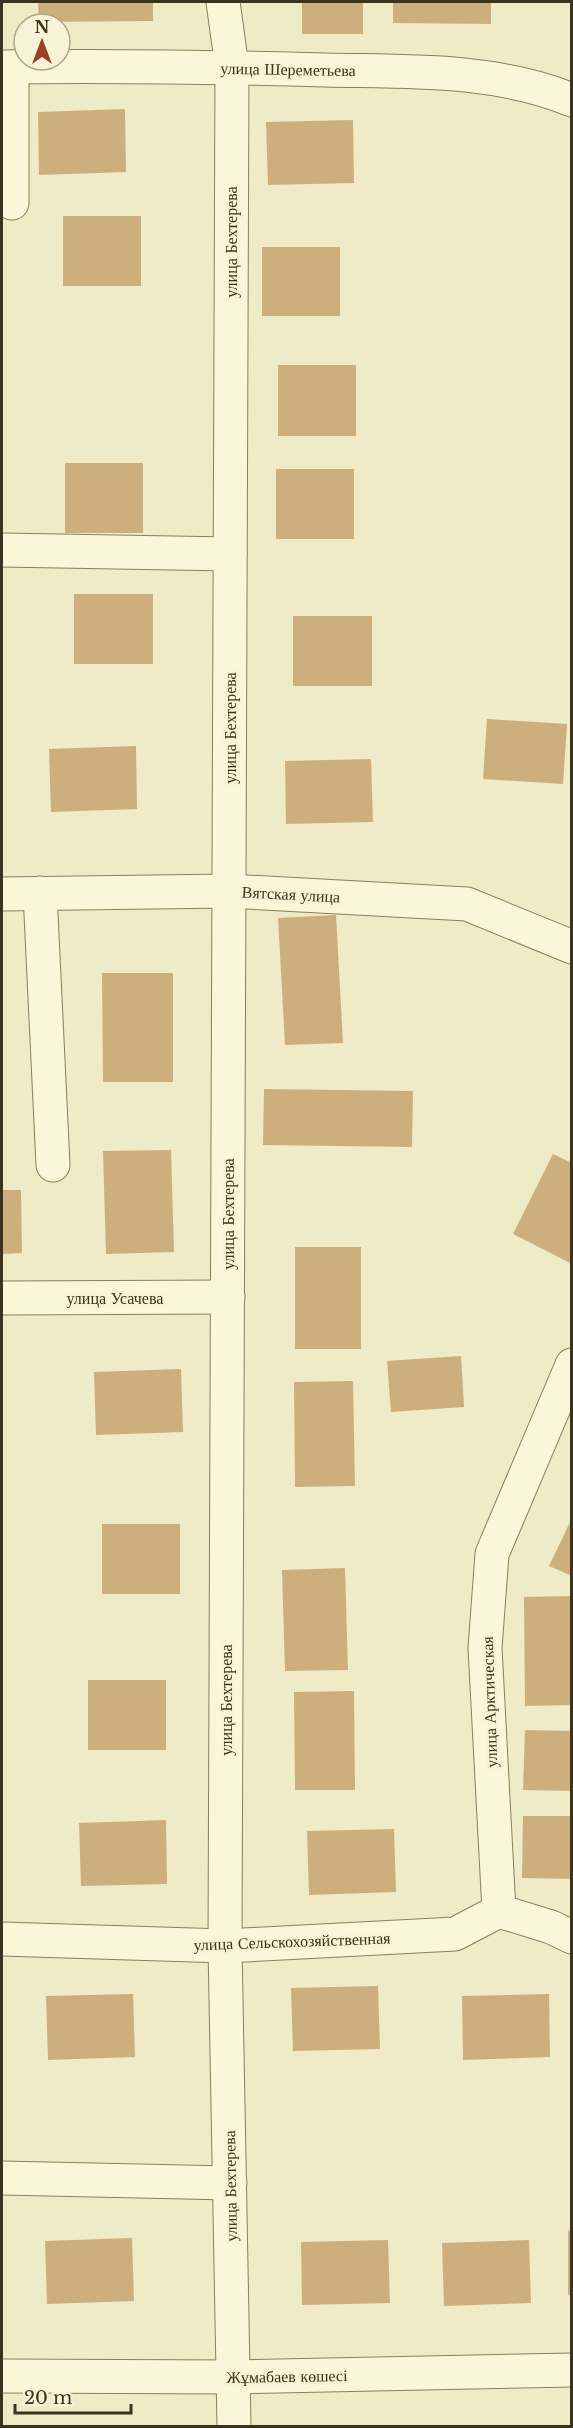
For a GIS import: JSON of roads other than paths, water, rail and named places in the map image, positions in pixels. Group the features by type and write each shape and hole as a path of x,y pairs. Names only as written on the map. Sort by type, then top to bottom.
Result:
{"street":[{"name":"улица Бехтерева","path":"223,2 232,67 225,1946 234,2427"},
{"name":"улица Шереметьева","path":"7,67 232,67 435,73 504,80 572,100"},
{"path":"7,67 12,203"},
{"path":"2,550 230,554"},
{"name":"Вятская улица","path":"2,894 229,891 467,904 572,946"},
{"path":"40,893 53,1165"},
{"name":"улица Усачева","path":"2,1298 228,1297"},
{"name":"улица Арктическая","path":"499,1911 485,1648 492,1554 572,1365"},
{"path":"499,1911 572,1937"},
{"name":"улица Сельскохозяйственная","path":"2,1939 225,1946 455,1934 499,1911"},
{"path":"2,2178 230,2183"},
{"name":"Жұмабаев көшесі","path":"2,2376 234,2377 572,2370"}]}
